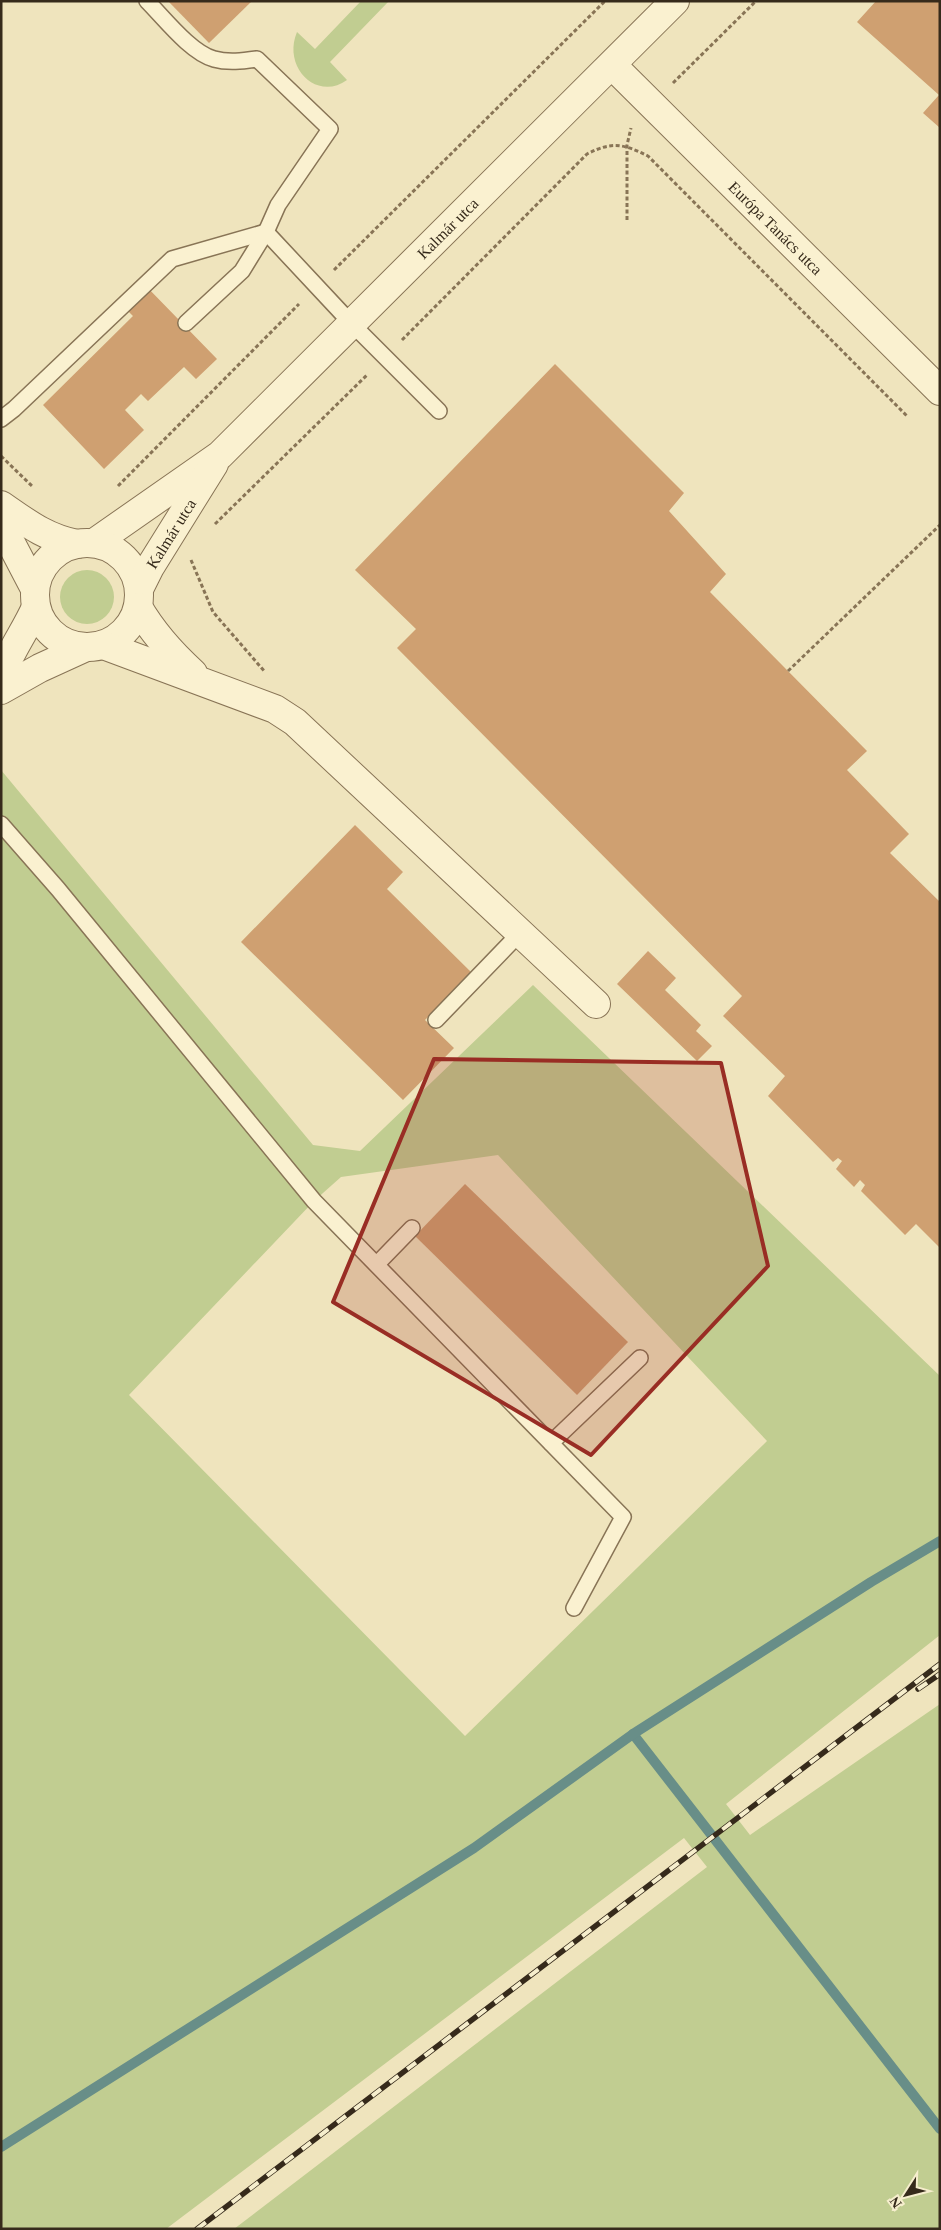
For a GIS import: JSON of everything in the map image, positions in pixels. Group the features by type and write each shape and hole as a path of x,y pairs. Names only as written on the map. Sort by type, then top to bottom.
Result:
{"street":[{"name":"Kalmár utca","path":"86,543 220,455 675,1"},
{"name":"Európa Tanács utca","path":"612,65 939,389"},
{"name":"Kalmár utca","path":"138,598 150,567 220,455"},
{"path":"1,505 38,530 58,540 110,548 124,558 134,573 138,598 150,628 168,650 204,683"},
{"path":"1,524 36,598 43,622 54,635 68,644 95,646 204,683 275,709 295,722 331,754 519,934 596,1004"},
{"path":"1,676 5,664 27,627 36,598 39,573 49,560 62,549 86,543"},
{"path":"1,690 47,664 119,636 131,623 138,598"}],"lane":[{"path":"147,1 190,43 212,59 230,62 257,59 330,129 278,205 266,232 242,271 186,323"},
{"path":"266,232 351,323 439,411"},
{"path":"1,419 103,333 172,259 266,232"},
{"path":"1,824 58,889 314,1200 623,1517 574,1608"},
{"path":"436,1020 519,934"},
{"path":"377,1264 412,1228"},
{"path":"551,1442 640,1358"}],"path":[{"path":"210,529 587,154 601,147 627,145 648,156 908,417"},
{"path":"788,671 940,525"},
{"path":"190,553 191,564 213,612 265,672 275,709"}],"highlighted area":[{"path":"434,1059 721,1063 768,1266 591,1455 333,1302"}],"green space":[{"path":"361,1 389,1 330,62 347,80 336,86 324,87 314,84 298,68 294,57 297,32 315,49"},
{"path":"87,570 97,572 106,578 112,587 114,597 112,607 106,616 97,622 87,624 77,622 68,616 62,607 60,597 62,587 68,578 77,572"},
{"path":"1,770 313,1145 360,1151 533,985 940,1376 940,1635 726,1804 750,1835 940,1704 940,2229 234,2229 707,1867 684,1838 166,2229 1,2229","holes":["498,1155 767,1441 465,1736 129,1395 314,1201 341,1177"]}],"building":[{"path":"168,1 252,1 209,43"},
{"path":"876,1 940,1 940,128 923,113 939,95 857,22"},
{"path":"144,284 217,359 196,379 184,367 148,401 141,394 125,410 144,430 104,469 43,405 133,316 122,305"},
{"path":"555,364 684,493 669,511 726,574 710,592 867,751 847,770 909,834 890,853 940,902 940,1248 916,1224 905,1235 861,1191 865,1185 860,1180 854,1187 836,1169 842,1161 838,1158 833,1162 768,1096 785,1076 723,1016 742,996 397,648 416,629 355,570"},
{"path":"355,825 403,872 387,889 472,973 425,1020 454,1048 403,1100 241,942"},
{"path":"648,951 676,978 665,990 701,1025 696,1031 712,1046 697,1061 617,984"},
{"path":"465,1184 628,1342 577,1395 415,1236"}],"waterway":[{"path":"1,2147 474,1848 633,1734 871,1582 940,1541"},
{"path":"633,1734 940,2129"}],"railway":[{"path":"197,2229 940,1664"},
{"path":"918,1689 940,1674"}]}
